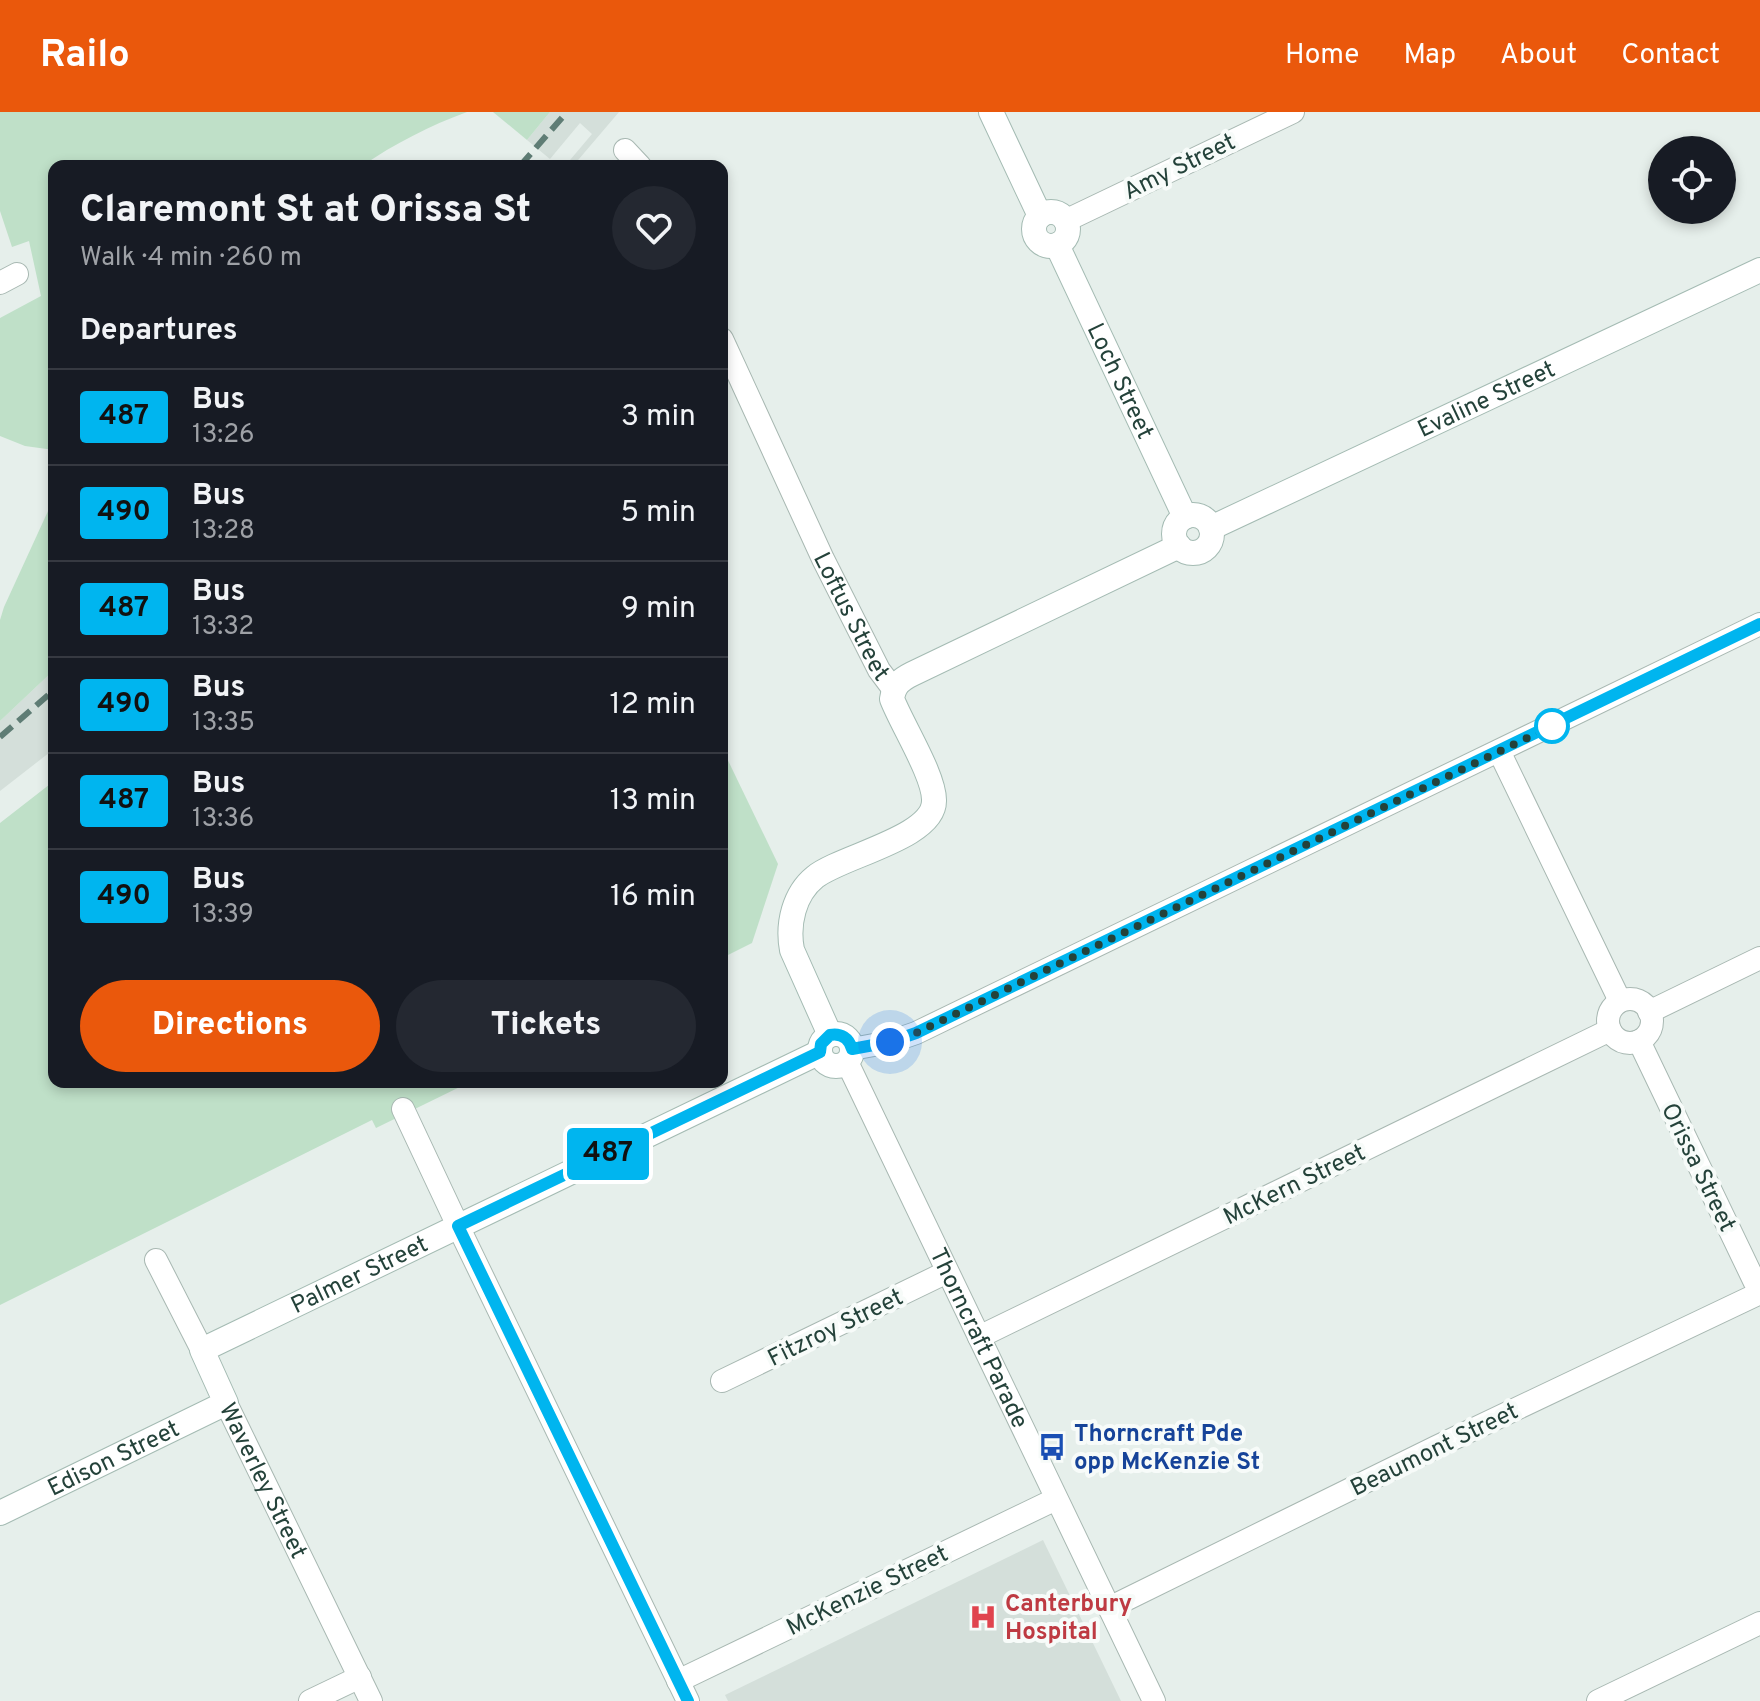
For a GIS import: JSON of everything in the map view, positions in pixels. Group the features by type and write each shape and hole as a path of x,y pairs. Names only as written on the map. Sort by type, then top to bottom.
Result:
{"street":[{"path":"991,112 1040,216"},
{"name":"Amy Street","path":"1065,221 1293,112"},
{"path":"1051,212 1065,221 1066,235 1057,245 1046,245 1037,240 1034,224 1040,216 1051,212"},
{"name":"Loch Street","path":"1057,245 1185,517"},
{"name":"Evaline Street","path":"1211,528 1760,270"},
{"name":"Loftus Street","path":"728,352 823,559 879,670 894,690 892,699 896,710 931,783 935,798 932,814 926,821 910,832 815,877 801,895 791,920 790,939 825,1044"},
{"path":"1197,515 1208,522 1211,540 1202,550 1190,552 1176,541 1175,530 1185,517 1197,515"},
{"path":"894,690 902,679 1179,546"},
{"path":"825,1044 840,1034 848,1040 849,1055 916,1033 1760,624"},
{"path":"1499,751 1620,1001"},
{"path":"1649,1012 1760,958"},
{"path":"1620,1001 1640,1002 1649,1012 1649,1032 1639,1041 1619,1040 1610,1030 1608,1017 1620,1001"},
{"name":"McKern Street","path":"979,1337 1610,1030"},
{"name":"Orissa Street","path":"1639,1041 1760,1293"},
{"name":"Palmer Street","path":"202,1350 825,1044"},
{"name":"Thorncraft Parade","path":"849,1055 947,1272 1154,1701"},
{"path":"403,1109 683,1691"},
{"name":"Waverley Street","path":"156,1260 371,1701"},
{"name":"Fitzroy Street","path":"722,1381 947,1272"},
{"name":"Beaumont Street","path":"1109,1608 1436,1447 1760,1293"},
{"name":"Edison Street","path":"0,1513 226,1403"},
{"name":"McKenzie Street","path":"683,1691 1056,1499"},
{"path":"1598,1701 1760,1623"},
{"path":"310,1701 360,1677"}],"shaded area":[{"path":"550,112 619,112 578,160 570,160 592,134 580,123 550,159 527,140"},
{"path":"48,676 48,754 0,791 0,721"},
{"name":"Canterbury Hospital","path":"1043,1540 1121,1701 728,1701 725,1695"}],"green space":[{"path":"0,112 467,112 413,136 371,160 48,160 48,449 25,446 0,436 0,318 41,296 29,241 12,247 0,211"},
{"path":"493,112 550,112 527,140"},
{"path":"48,511 48,676 0,721 0,620"},
{"path":"728,760 778,864 752,943 728,955"},
{"path":"48,786 48,1088 458,1088 376,1128 372,1120 0,1305 0,823"}],"railway":[{"path":"525,160 567,112"},
{"path":"0,737 48,695"}],"bus line":[{"name":"487","path":"688,1701 458,1226 820,1052 821,1044 830,1035 840,1034 848,1040 852,1049 890,1042 916,1033 1760,624"}],"place":[{"name":"Thorncraft Pde opp McKenzie St","path":"1052,1447"},
{"name":"Canterbury Hospital","path":"983,1617"}],"route":[{"path":"890,1042 916,1033 1552,726"}]}
